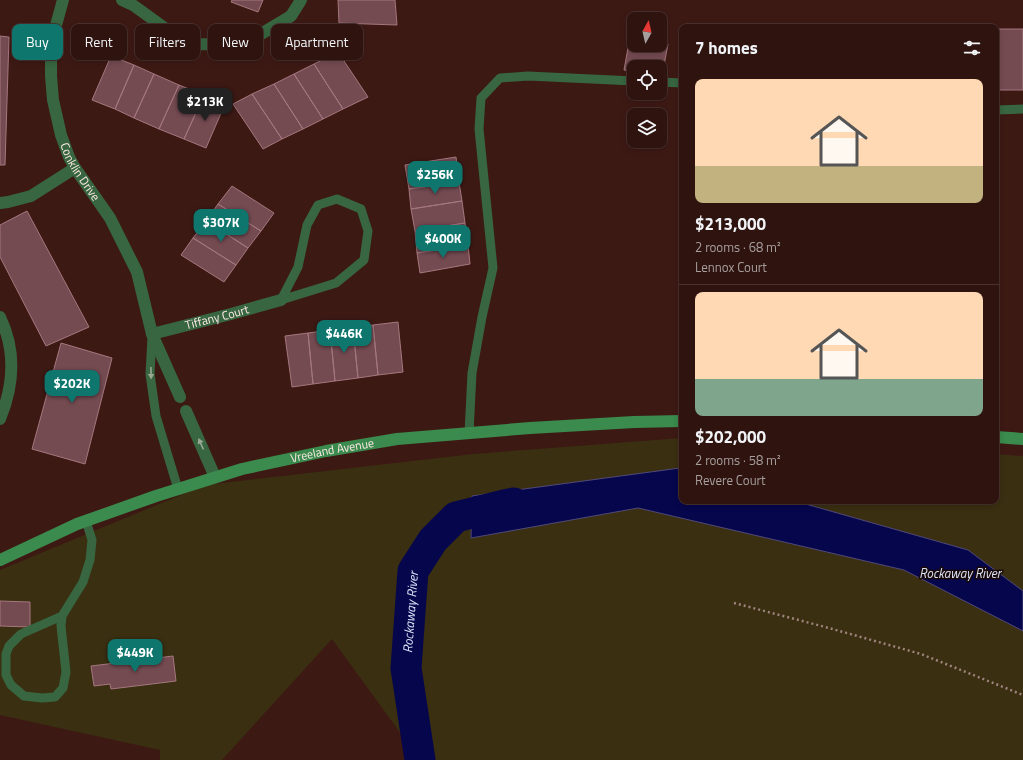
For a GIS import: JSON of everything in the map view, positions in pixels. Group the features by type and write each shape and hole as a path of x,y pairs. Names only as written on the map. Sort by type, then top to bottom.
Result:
{"street":[{"name":"Conklin Drive","path":"63,0 55,29 51,52 53,100 60,135 75,168 110,218 137,272 152,334 180,397"},
{"path":"122,0 133,5 173,34 197,44 227,45 261,34 291,16 301,0"},
{"path":"0,203 31,196 75,168"},
{"name":"Tiffany Court","path":"152,334 281,300"},
{"path":"0,317 10,345 12,369 6,404 0,419"},
{"path":"186,411 215,477"},
{"name":"Vreeland Avenue","path":"0,560 77,524 178,489 242,469 326,451 397,439 530,428 679,421"},
{"path":"999,437 1023,438"}],"lane":[{"path":"469,433 472,373 493,268 479,129 481,98 500,78 528,76 627,81"},
{"path":"667,82 679,83"},
{"path":"999,110 1023,109"},
{"name":"Tiffany Court","path":"337,199 361,209 368,231 364,260 336,283 281,300 298,267 307,225 318,205 337,199"},
{"name":"Conklin Drive","path":"152,334 150,374 156,416 178,489"},
{"path":"62,616 21,634 9,646 6,654 6,675 11,685 24,696 42,698 55,697 63,688 66,672 61,626 62,616 83,582 90,560 92,540 86,521"}],"path":[{"path":"734,603 921,654 1023,695"}],"shaded area":[{"path":"679,438 679,468 472,496 471,537 638,508 904,570 1023,631 1023,760 420,760 332,639 222,760 160,760 160,750 0,715 0,570 205,485 473,454"},
{"path":"999,454 1023,456 1023,591 968,550 806,504 999,504"}],"water":[{"name":"Rockaway River","path":"679,468 679,504 806,504 968,550 1023,591 1023,631 904,570 638,508 471,538 472,496"}],"building":[{"path":"232,0 263,0 258,12 231,2"},
{"path":"338,0 395,0 397,25 339,23"},
{"path":"999,29 1023,29 1023,90 999,90"},
{"path":"0,36 9,37 5,165 0,165"},
{"path":"627,52 666,52 665,60 627,60 627,70 624,70"},
{"path":"109,60 121,60 134,65 115,109 92,100"},
{"path":"322,60 343,60 368,97 343,109 314,64"},
{"path":"314,64 343,109 323,119 294,74"},
{"path":"134,65 154,74 134,118 115,109"},
{"path":"154,74 179,85 159,129 134,118"},
{"path":"294,74 323,119 303,129 274,84"},
{"path":"274,84 303,129 282,139 252,94"},
{"path":"179,85 204,95 184,139 159,129"},
{"path":"252,94 282,139 263,149 233,104"},
{"path":"204,95 225,104 206,148 184,139"},
{"path":"456,157 459,182 409,189 405,165"},
{"path":"459,182 462,201 411,209 409,189"},
{"path":"232,186 274,213 261,231 218,204"},
{"path":"462,201 465,223 415,231 411,209"},
{"path":"218,204 261,231 248,248 206,221"},
{"path":"27,211 89,327 46,346 0,257 0,225"},
{"path":"206,221 248,248 236,265 193,238"},
{"path":"465,223 468,245 417,253 415,231"},
{"path":"193,238 236,265 224,282 181,255"},
{"path":"468,245 470,264 420,273 417,253"},
{"path":"398,322 403,372 378,375 373,325"},
{"path":"373,325 378,375 358,378 353,328"},
{"path":"353,328 358,378 335,381 330,330"},
{"path":"330,330 335,381 313,384 308,333"},
{"path":"308,333 313,384 292,387 285,336"},
{"path":"61,343 112,358 85,464 32,449"},
{"path":"0,601 30,602 30,627 0,626"},
{"path":"173,656 176,681 111,689 110,684 94,686 91,666"}],"waterway":[{"name":"Rockaway River","path":"420,760 406,668 413,571 433,540 456,517 514,503"}]}
